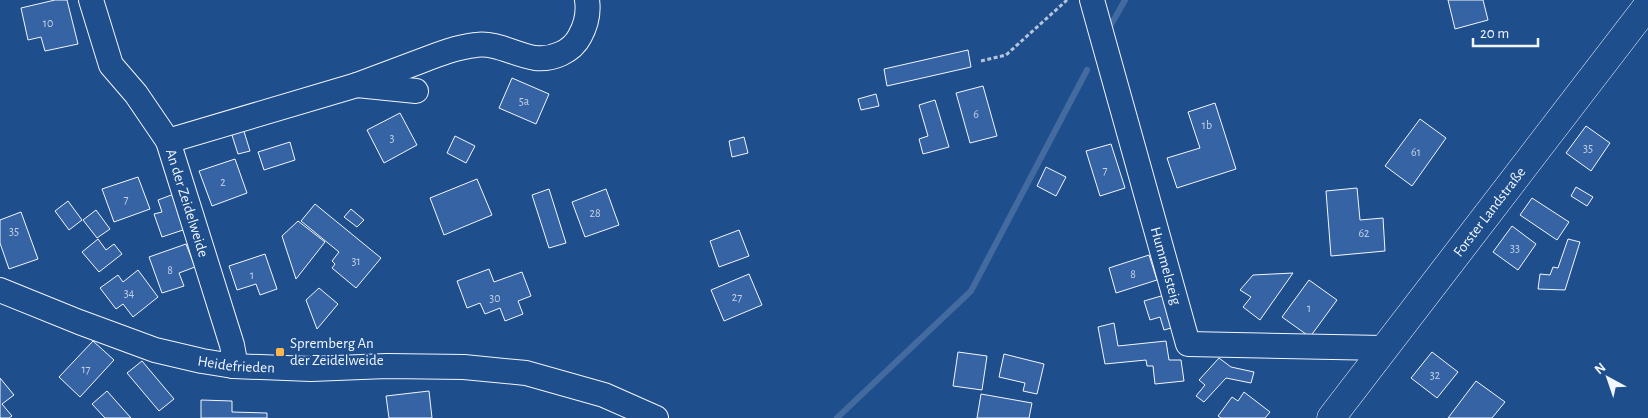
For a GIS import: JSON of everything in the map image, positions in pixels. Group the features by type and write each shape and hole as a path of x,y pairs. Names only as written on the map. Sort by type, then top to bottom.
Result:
{"main road":[{"name":"Forster Landstraße","path":"1331,418 1648,5"}],"street":[{"path":"91,0 111,65 136,94 168,141"},
{"name":"An der Zeidelweide","path":"233,366 232,345 168,141 357,85 449,51 477,44 510,49 535,58 549,57 565,52 578,41 584,28 589,9 587,0"},
{"name":"Hummelsteig","path":"1092,0 1188,344 1383,348"},
{"name":"An der Zeidelweide","path":"357,85 416,92"},
{"name":"Heidefrieden","path":"0,290 78,322 155,350 202,361 233,366 311,369 387,366 464,367 526,373 604,395 656,418"}],"path":[{"path":"981,61 1006,55 1066,0"}],"building":[{"path":"55,0 67,0 78,44 45,51 41,37 28,40 21,8"},
{"path":"1448,0 1483,0 1488,20 1455,29"},
{"path":"968,50 971,67 887,86 884,69"},
{"path":"512,78 549,94 536,124 499,108"},
{"path":"983,86 997,136 970,143 956,93"},
{"path":"876,94 879,106 861,110 858,99"},
{"path":"935,100 949,147 923,154 919,139 928,136 919,105"},
{"path":"1215,103 1236,169 1177,188 1167,158 1200,148 1188,112"},
{"path":"400,113 417,145 384,163 367,130"},
{"path":"1420,119 1446,138 1412,186 1385,166"},
{"path":"242,125 250,151 238,154 230,129"},
{"path":"1586,126 1610,143 1591,171 1566,153"},
{"path":"455,136 475,146 466,163 447,153"},
{"path":"744,137 748,153 732,157 729,141"},
{"path":"290,142 295,160 264,170 258,152"},
{"path":"1111,144 1125,188 1100,196 1086,151"},
{"path":"235,159 247,193 212,206 199,171"},
{"path":"1046,167 1066,177 1056,196 1037,186"},
{"path":"138,177 150,209 114,222 102,189"},
{"path":"477,179 492,215 444,235 430,198"},
{"path":"1576,187 1593,197 1587,206 1571,196"},
{"path":"1357,188 1360,220 1383,218 1385,251 1331,256 1326,191"},
{"path":"549,189 566,243 549,248 532,195"},
{"path":"606,189 619,225 585,237 572,202"},
{"path":"174,194 186,229 162,237 154,214 162,212 158,200"},
{"path":"1532,198 1569,222 1557,240 1520,215"},
{"path":"68,201 82,220 69,230 55,211"},
{"path":"315,204 381,258 356,288 332,268 335,264 332,261 339,252 301,221"},
{"path":"351,209 364,220 357,227 344,217"},
{"path":"96,210 110,229 97,238 83,220"},
{"path":"21,212 38,259 9,269 0,243 0,220"},
{"path":"298,221 325,242 296,279 282,236"},
{"path":"1512,226 1536,244 1518,270 1493,252"},
{"path":"739,230 749,256 719,267 710,241"},
{"path":"98,239 106,250 114,244 122,254 99,272 82,252"},
{"path":"1568,239 1580,242 1565,290 1538,289 1540,274 1550,275 1553,267 1558,268"},
{"path":"186,244 195,267 179,273 184,286 162,293 149,257"},
{"path":"265,254 277,289 260,295 256,284 237,290 229,266"},
{"path":"1149,255 1157,280 1116,293 1109,268"},
{"path":"489,269 494,282 522,272 531,296 518,301 523,314 505,321 500,308 485,314 480,303 467,308 457,281"},
{"path":"138,270 158,297 133,317 123,304 116,309 100,288 118,275 123,282"},
{"path":"1293,273 1260,320 1243,307 1251,297 1240,290 1253,275"},
{"path":"749,274 762,305 724,321 711,290"},
{"path":"1309,280 1337,300 1310,337 1282,317"},
{"path":"319,288 338,304 317,329 306,300"},
{"path":"1168,294 1178,326 1164,330 1160,317 1150,320 1144,301"},
{"path":"1114,323 1118,346 1166,341 1169,360 1181,360 1184,381 1155,384 1153,366 1147,366 1146,360 1105,364 1098,327"},
{"path":"93,341 114,360 80,397 59,377"},
{"path":"958,352 987,356 982,390 953,386"},
{"path":"1432,352 1458,372 1437,398 1411,378"},
{"path":"1004,354 1044,364 1037,394 1023,391 1025,383 999,377"},
{"path":"1219,358 1231,367 1254,372 1251,383 1226,378 1204,402 1196,396 1205,385 1199,380"},
{"path":"142,361 174,399 159,411 127,373"},
{"path":"0,378 14,395 2,404 12,416 9,418 0,418"},
{"path":"1476,381 1505,402 1492,418 1448,418"},
{"path":"107,391 131,418 105,418 92,404"},
{"path":"429,391 432,418 389,418 386,396"},
{"path":"1244,392 1270,412 1265,418 1221,418 1218,416 1232,397 1238,401"},
{"path":"981,394 1032,403 1029,418 977,418"},
{"path":"201,400 232,401 232,412 267,413 267,418 201,418"}],"waterway":[{"path":"1112,23 1125,0"},
{"path":"837,418 971,291 1087,70"}],"place":[{"name":"Spremberg An der Zeidelweide","path":"280,352"}]}
